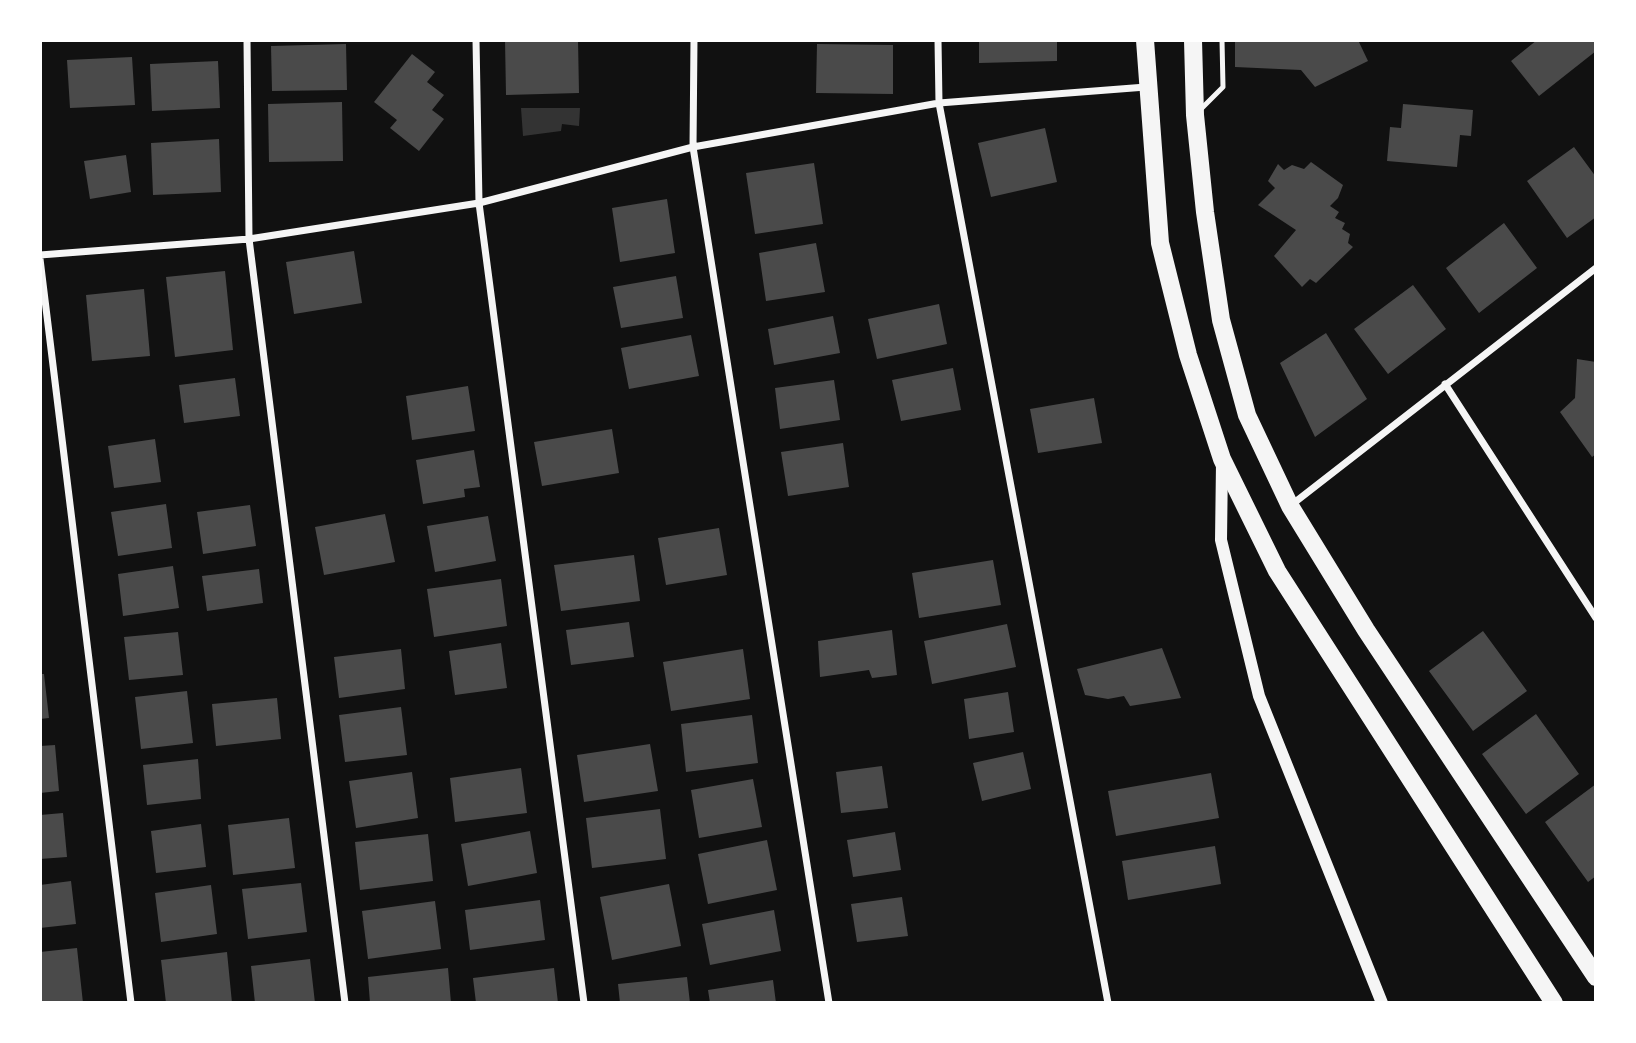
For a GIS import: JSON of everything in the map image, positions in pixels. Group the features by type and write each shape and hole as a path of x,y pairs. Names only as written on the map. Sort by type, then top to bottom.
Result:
{"main road":[{"path":"1144,40 1160,243 1188,355 1222,459 1277,571 1554,1003"},
{"path":"1193,40 1195,115 1205,212 1222,320 1247,415 1290,506 1439,743 1596,977"}],"street":[{"path":"247,40 249,239 345,1003"},
{"path":"476,40 479,203 584,1003"},
{"path":"694,40 693,146 829,1003"},
{"path":"937,40 939,103 1108,1003"},
{"path":"131,1003 40,257 249,239 479,203 693,146 939,103 1146,87"},
{"path":"1290,506 1596,268"},
{"path":"1445,384 1596,618"},
{"path":"1222,459 1221,540 1259,696 1382,1003"}],"lane":[{"path":"1195,115 1223,87 1222,40"}],"shaded area":[{"path":"521,108 580,108 579,126 562,124 561,131 523,136"}],"building":[{"path":"505,40 578,40 579,93 506,95"},
{"path":"979,40 1057,40 1057,61 979,63"},
{"path":"1235,40 1358,40 1368,61 1315,87 1301,70 1235,67"},
{"path":"1537,40 1596,40 1596,51 1539,96 1511,61"},
{"path":"346,44 347,90 272,91 271,46"},
{"path":"817,44 893,45 893,94 816,93"},
{"path":"412,54 435,72 427,82 444,95 432,110 444,119 419,151 390,128 397,120 374,102"},
{"path":"132,57 135,105 70,108 67,60"},
{"path":"218,61 220,108 152,111 150,64"},
{"path":"342,102 343,161 269,162 268,104"},
{"path":"1403,104 1473,110 1471,136 1460,135 1457,167 1387,161 1390,127 1401,128"},
{"path":"1045,128 1057,182 991,197 978,143"},
{"path":"219,139 221,192 153,195 151,143"},
{"path":"1574,147 1596,177 1596,217 1567,238 1527,181"},
{"path":"126,155 131,192 90,199 84,161"},
{"path":"1311,162 1343,185 1338,198 1330,206 1339,212 1335,218 1345,223 1342,229 1350,234 1348,243 1353,247 1316,283 1310,279 1302,287 1274,256 1296,230 1258,205 1275,188 1268,181 1278,164 1284,170 1292,165 1304,169"},
{"path":"814,163 823,224 755,234 746,173"},
{"path":"667,199 675,253 620,262 612,208"},
{"path":"1504,223 1537,268 1479,313 1446,268"},
{"path":"816,243 825,292 766,301 759,253"},
{"path":"354,251 362,303 294,314 286,262"},
{"path":"225,271 233,350 175,357 166,277"},
{"path":"676,276 683,318 621,328 613,287"},
{"path":"1413,285 1446,329 1388,374 1354,329"},
{"path":"144,289 150,356 92,361 86,295"},
{"path":"939,304 947,344 877,359 868,319"},
{"path":"833,316 840,353 774,365 768,329"},
{"path":"1326,333 1367,399 1315,437 1280,363"},
{"path":"691,335 699,376 629,389 621,348"},
{"path":"1577,359 1596,362 1596,454 1592,457 1560,412 1575,398"},
{"path":"953,368 961,410 901,421 892,380"},
{"path":"235,378 240,416 184,423 179,385"},
{"path":"834,380 840,420 780,429 775,388"},
{"path":"468,386 475,431 412,440 406,396"},
{"path":"1094,398 1102,443 1038,453 1030,409"},
{"path":"612,429 619,473 542,486 534,442"},
{"path":"155,439 161,482 114,488 108,446"},
{"path":"843,443 849,487 788,496 781,452"},
{"path":"474,450 480,487 464,489 465,497 423,504 416,460"},
{"path":"166,504 172,548 118,556 111,512"},
{"path":"250,505 256,546 203,554 197,512"},
{"path":"385,514 395,562 324,575 315,527"},
{"path":"488,516 496,561 435,572 427,526"},
{"path":"719,528 727,575 666,585 658,538"},
{"path":"634,555 640,601 561,611 554,565"},
{"path":"993,560 1001,605 919,618 912,573"},
{"path":"173,566 179,608 123,616 118,574"},
{"path":"259,569 263,603 207,611 202,576"},
{"path":"501,579 507,626 434,637 427,589"},
{"path":"629,622 634,657 571,665 566,630"},
{"path":"1007,624 1016,667 932,684 924,641"},
{"path":"892,630 897,675 872,678 869,670 820,677 818,641"},
{"path":"1483,631 1527,691 1473,731 1429,671"},
{"path":"178,632 183,675 129,680 124,637"},
{"path":"501,643 507,688 455,695 449,651"},
{"path":"1162,648 1181,698 1130,706 1124,696 1108,699 1085,695 1077,669"},
{"path":"401,649 405,689 339,698 334,657"},
{"path":"743,649 750,699 671,711 663,662"},
{"path":"40,674 44,674 49,718 40,719"},
{"path":"187,691 193,743 141,749 135,697"},
{"path":"1008,692 1014,732 969,739 964,699"},
{"path":"277,698 281,739 216,746 212,704"},
{"path":"401,707 407,755 345,762 339,715"},
{"path":"1536,714 1579,774 1526,814 1482,754"},
{"path":"752,715 758,763 686,772 681,724"},
{"path":"650,744 658,791 584,802 577,755"},
{"path":"55,745 59,791 40,793 40,746"},
{"path":"1023,752 1031,789 982,801 973,763"},
{"path":"198,759 201,799 147,805 143,765"},
{"path":"882,766 888,808 841,813 836,772"},
{"path":"521,768 527,813 455,822 450,778"},
{"path":"412,772 418,818 356,828 349,781"},
{"path":"1211,773 1219,818 1116,836 1108,791"},
{"path":"753,779 762,827 699,838 691,790"},
{"path":"1596,784 1596,876 1588,882 1545,822"},
{"path":"660,809 666,859 592,868 586,818"},
{"path":"63,813 67,857 40,859 40,815"},
{"path":"289,818 295,868 233,875 228,825"},
{"path":"201,824 206,867 156,873 151,831"},
{"path":"530,831 537,873 468,886 461,844"},
{"path":"895,832 901,870 853,877 847,840"},
{"path":"428,834 433,881 360,890 355,842"},
{"path":"767,840 777,890 708,904 698,854"},
{"path":"1215,846 1221,884 1128,900 1122,861"},
{"path":"71,881 76,924 40,928 40,885"},
{"path":"301,883 307,932 248,939 242,889"},
{"path":"669,884 681,946 612,960 600,897"},
{"path":"211,885 217,934 161,942 155,893"},
{"path":"902,897 908,936 857,942 851,904"},
{"path":"540,900 545,940 470,950 465,910"},
{"path":"435,901 441,949 368,959 362,911"},
{"path":"774,910 781,951 710,965 702,924"},
{"path":"77,948 83,1003 40,1003 40,952"},
{"path":"227,952 232,1003 166,1003 161,960"},
{"path":"310,959 315,1003 255,1003 251,966"},
{"path":"448,968 451,1003 370,1003 368,977"},
{"path":"554,968 558,1003 476,1003 473,978"},
{"path":"687,977 690,1003 620,1003 618,984"},
{"path":"773,980 776,1003 710,1003 708,990"}]}
